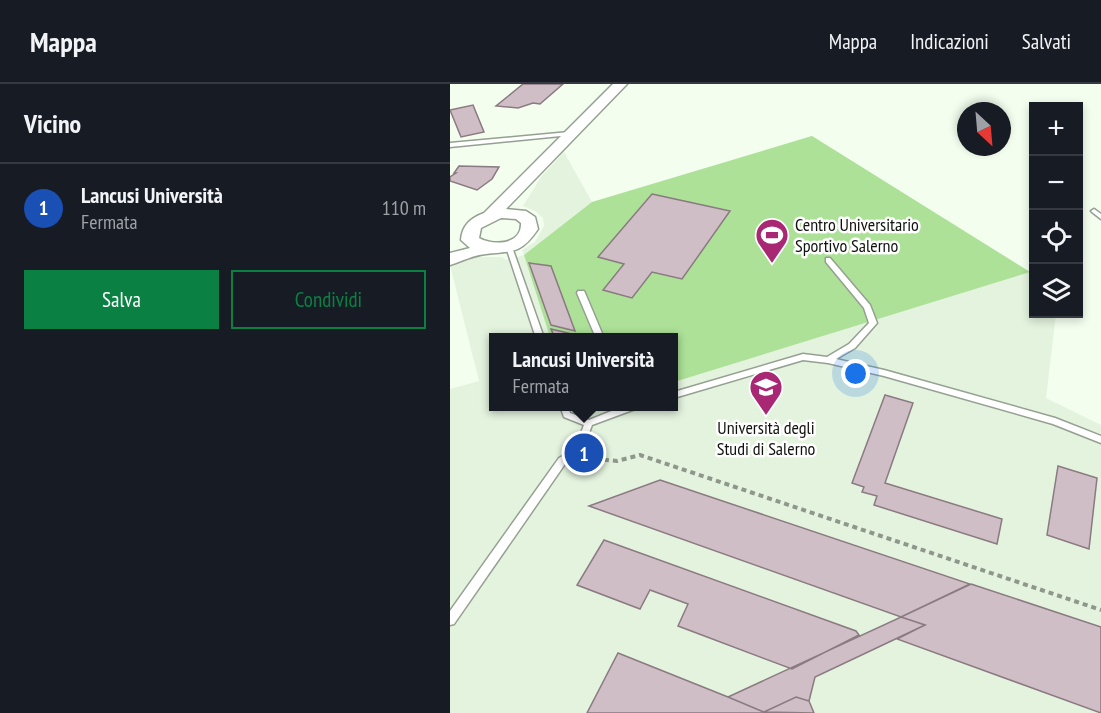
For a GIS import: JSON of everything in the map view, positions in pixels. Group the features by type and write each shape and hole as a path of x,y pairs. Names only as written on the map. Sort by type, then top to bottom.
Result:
{"street":[{"path":"490,216 620,84"},
{"path":"450,259 485,249 509,247 527,237 531,224 520,214 517,206 521,183"},
{"path":"450,250 480,220 500,213 520,214"},
{"path":"469,233 470,240 476,246 485,249"}],"lane":[{"path":"450,145 569,134"},
{"path":"509,247 538,333"},
{"path":"828,260 867,307 873,323 852,346 828,360"},
{"path":"581,293 598,333"},
{"path":"678,394 803,357 828,360 884,373 1055,421 1101,440"},
{"path":"566,411 567,415 589,423 621,411"},
{"path":"450,620 562,461 578,451 589,423"}],"path":[{"path":"578,451 585,458 617,462 640,455 1101,610"}],"shaded area":[{"name":"Università degli Studi di Salerno","path":"812,136 1029,272 1029,318 1056,318 1046,398 1101,425 1101,713 450,713 450,389 479,381 450,265 476,257 502,257 506,260 524,255 522,250 535,242 544,226 543,218 535,211 523,206 541,177 564,152 592,202"}],"green space":[{"name":"Centro Universitario Sportivo Salerno","path":"812,136 1029,272 678,381 678,333 549,333 524,255 592,202"}],"building":[{"path":"523,84 563,84 540,104 533,103 518,108 496,106"},
{"path":"473,105 484,132 461,137 450,110"},
{"path":"459,166 499,167 492,179 477,190 450,181 450,177 456,173 454,173"},
{"path":"652,194 730,211 682,279 652,272 632,298 603,290 624,264 598,257"},
{"path":"529,263 551,266 575,331 551,325"},
{"path":"551,329 568,333 553,333"},
{"path":"885,395 913,403 885,483 1002,519 997,544 874,505 877,496 862,492 864,487 852,483"},
{"path":"1058,466 1097,478 1089,549 1047,535"},
{"path":"660,480 970,584 901,617 589,506"},
{"path":"604,540 856,631 859,635 792,669 678,626 688,604 650,590 640,609 577,585"},
{"path":"971,584 1101,627 1101,713 897,639 925,625 901,617"},
{"path":"901,617 925,625 815,677 809,701 796,697 764,712 728,697"},
{"path":"618,653 728,697 766,713 587,713"},
{"path":"796,697 809,701 814,713 764,712"}],"place":[{"name":"Centro Universitario Sportivo Salerno","path":"772,264"},
{"name":"Università degli Studi di Salerno","path":"766,416"},
{"name":"Lancusi Università","path":"584,453"}]}
